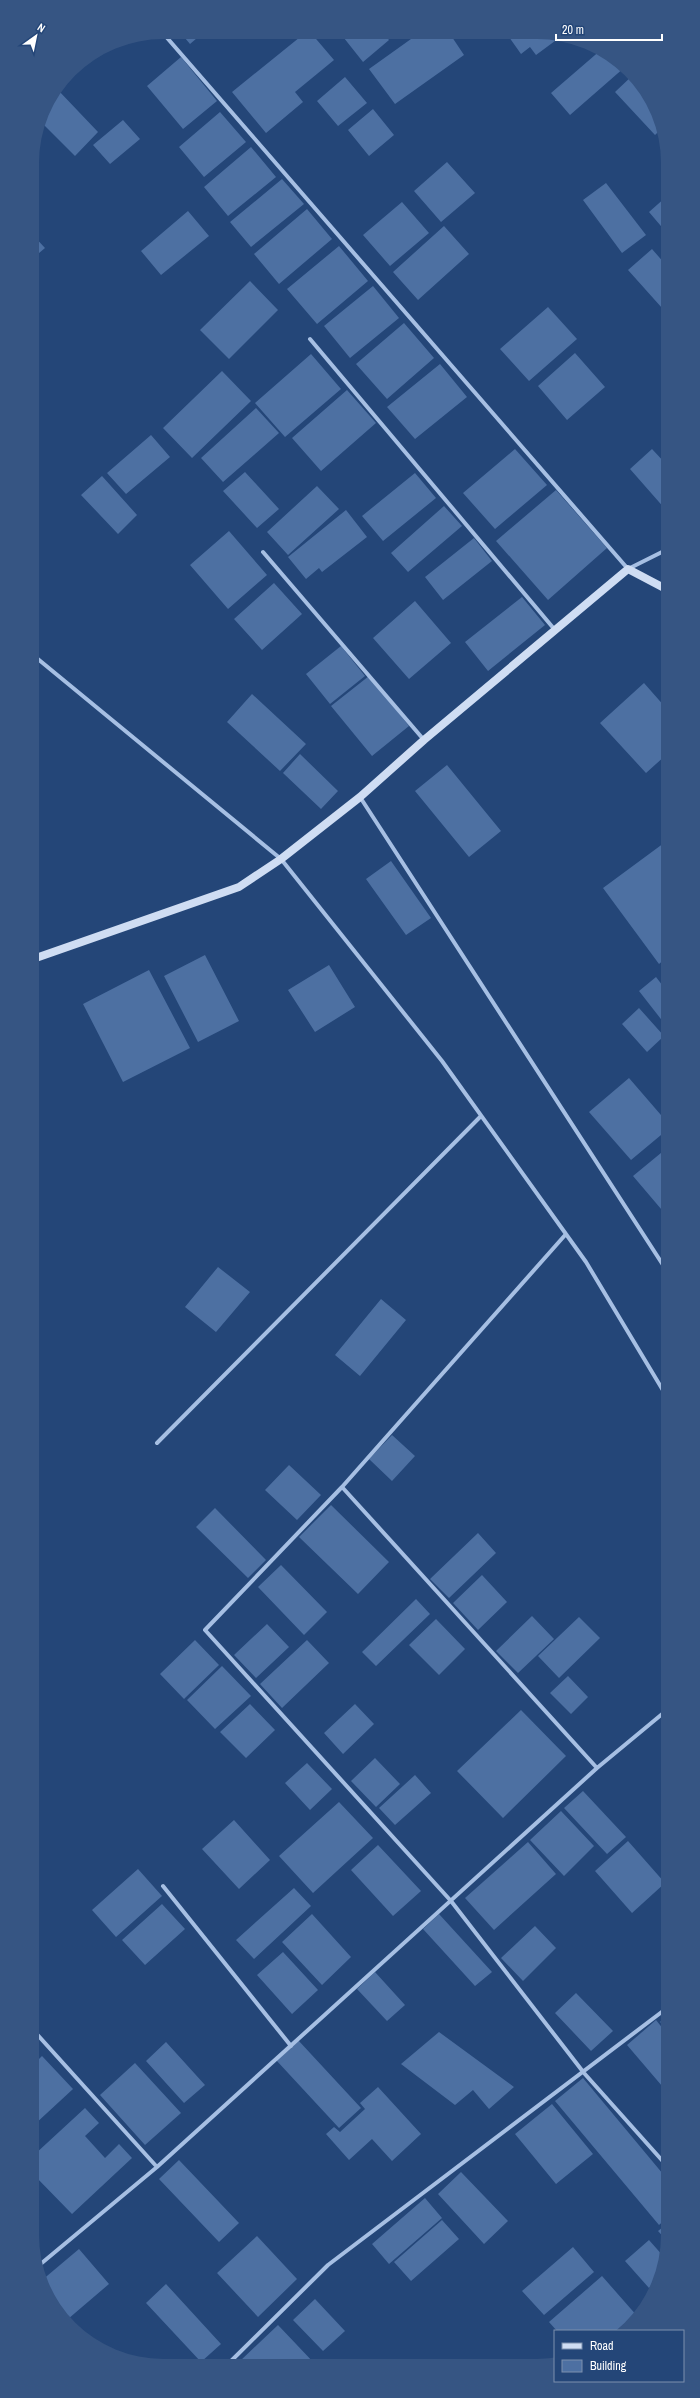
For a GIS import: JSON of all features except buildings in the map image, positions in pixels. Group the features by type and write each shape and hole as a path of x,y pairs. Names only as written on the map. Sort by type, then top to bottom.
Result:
{"street":[{"path":"168,39 628,569 661,586"},
{"path":"310,339 555,630"},
{"path":"263,552 424,740"},
{"path":"39,957 239,887 281,859 360,797 424,740 628,569 661,552"},
{"path":"39,660 281,859 442,1061 482,1116 586,1262 661,1387"},
{"path":"360,797 661,1262"},
{"path":"157,1443 482,1116"},
{"path":"566,1234 342,1487 205,1630 451,1901 584,2073 661,2158"},
{"path":"342,1487 597,1768"},
{"path":"42,2263 157,2167 597,1768 661,1715"},
{"path":"163,1886 291,2046"},
{"path":"233,2359 328,2265 661,2013"},
{"path":"39,2037 157,2167"}]}
